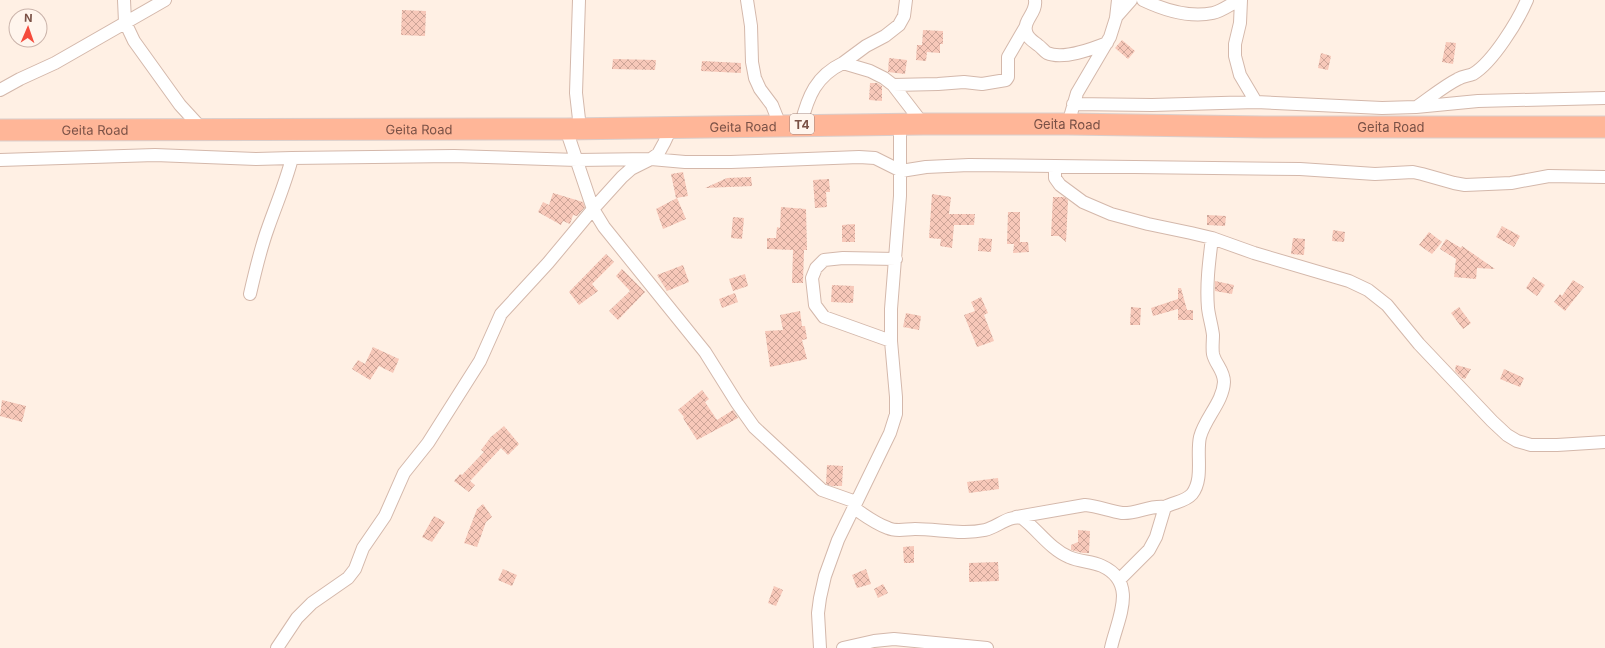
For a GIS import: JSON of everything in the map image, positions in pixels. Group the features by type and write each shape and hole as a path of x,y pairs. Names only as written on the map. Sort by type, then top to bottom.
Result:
{"highway":[{"name":"Geita Road","path":"0,130 573,128 801,124 1068,124 1264,127 1605,127"}],"street":[{"path":"124,0 125,22 134,41 180,105 203,130"},
{"path":"0,90 54,62 165,0"},
{"path":"579,0 576,93 573,128 577,160 593,209 620,248 705,352 737,403 754,426 822,490 855,505 888,529 979,532 990,529 1011,518 1085,505 1096,506 1122,513 1135,512 1151,507 1165,507 1186,498 1194,489 1198,479 1198,447 1205,422 1221,394 1224,383 1222,370 1213,354 1213,336 1208,309 1208,275 1212,238"},
{"path":"747,0 755,78 760,89 772,105 780,125"},
{"path":"801,124 806,102 814,87 832,68 843,63 866,46 885,36 899,25 904,16 906,0"},
{"path":"893,85 964,82 982,84 1006,80 1008,77 1008,58 1034,11 1035,0"},
{"path":"1068,124 1073,104 1084,80 1107,44 1116,18 1118,0"},
{"path":"1116,18 1131,0"},
{"path":"1142,0 1171,11 1198,14 1215,12 1240,0 1240,23 1235,44 1235,56 1240,75 1256,102"},
{"path":"1416,107 1459,78 1473,74 1482,66 1509,33 1520,16 1527,0"},
{"path":"1026,26 1026,32 1030,40 1048,53 1076,54 1107,44"},
{"path":"843,63 870,71 884,78 893,85 922,124"},
{"path":"1073,104 1152,105 1256,102 1303,103 1382,108 1416,107 1478,101 1605,98"},
{"path":"820,648 818,613 825,576 838,540 890,432 896,414 891,341 891,309 896,259 901,171 900,124"},
{"path":"277,648 297,618 312,603 348,578 355,569 363,548 385,516 404,473 428,443 474,372 501,314 548,263 622,177 631,169 652,159 658,154 672,126"},
{"path":"0,160 155,155 256,159 454,156 577,160 652,159 685,162 731,162 859,157 875,158 901,171 950,165 1300,169 1375,174 1413,172 1465,185 1511,183 1549,176 1605,178"},
{"path":"250,294 259,254 286,182 292,158"},
{"path":"1055,167 1054,174 1056,182 1083,202 1111,214 1212,238 1254,253 1349,281 1368,290 1386,305 1419,344 1492,421 1506,435 1517,441 1531,445 1605,442"},
{"path":"891,341 824,317 815,304 812,278 816,268 824,260 842,258 896,259"},
{"path":"1119,580 1149,550 1156,538 1165,507"},
{"path":"1016,517 1022,518 1026,521 1060,552 1070,558 1103,567 1111,571 1119,580 1123,604 1111,648"},
{"path":"843,648 874,641 894,639 986,648"}],"building":[{"path":"402,10 426,11 425,36 401,35"},
{"path":"923,30 943,31 943,44 940,44 940,53 927,52 926,61 916,60 917,45 922,45"},
{"path":"1122,40 1135,51 1128,59 1115,48"},
{"path":"1446,42 1456,43 1453,64 1442,62"},
{"path":"1321,53 1331,56 1328,70 1318,68"},
{"path":"889,58 907,60 905,74 888,72"},
{"path":"613,59 656,60 655,70 612,69"},
{"path":"702,61 741,63 741,73 701,71"},
{"path":"870,83 877,83 882,86 882,101 869,100"},
{"path":"683,172 688,196 676,198 671,174"},
{"path":"751,177 752,186 705,188 727,178"},
{"path":"829,179 830,192 826,192 827,207 815,208 813,180"},
{"path":"553,193 583,202 585,207 577,216 573,215 570,224 563,221 561,225 538,212 543,202 549,205"},
{"path":"932,194 951,197 949,214 975,214 974,225 954,225 952,248 940,246 941,239 929,238"},
{"path":"1053,197 1064,197 1068,200 1066,242 1059,236 1051,236"},
{"path":"677,198 686,219 663,229 656,209"},
{"path":"781,207 806,209 807,250 804,250 803,283 792,283 793,250 767,249 767,238 776,238 777,227 780,228"},
{"path":"1008,212 1020,212 1020,242 1028,242 1029,252 1013,253 1014,244 1007,244"},
{"path":"1207,215 1226,216 1225,226 1207,225"},
{"path":"733,217 744,218 742,239 731,238"},
{"path":"855,224 855,242 842,242 842,225"},
{"path":"1502,226 1520,236 1514,247 1496,237"},
{"path":"1333,230 1345,232 1344,242 1332,241"},
{"path":"1429,232 1442,242 1432,254 1419,245"},
{"path":"979,238 992,239 991,252 978,251"},
{"path":"1293,238 1305,239 1304,255 1291,254"},
{"path":"1446,239 1461,248 1462,246 1495,269 1477,268 1476,279 1454,277 1456,259 1440,249"},
{"path":"606,254 614,262 592,284 598,291 579,305 569,292"},
{"path":"683,265 689,282 667,291 657,275"},
{"path":"622,269 645,292 618,320 609,311 630,291 616,276"},
{"path":"745,274 748,286 733,291 729,279"},
{"path":"1533,277 1545,285 1537,296 1526,288"},
{"path":"1573,280 1584,287 1565,311 1554,302 1560,294 1562,296"},
{"path":"1215,281 1234,285 1232,294 1215,291"},
{"path":"832,285 854,286 853,303 831,302"},
{"path":"1178,288 1181,288 1187,310 1193,310 1193,320 1178,320 1178,309 1153,316 1151,308 1178,299"},
{"path":"735,293 738,302 722,308 719,299"},
{"path":"981,297 988,313 984,315 994,341 977,347 964,315 975,311 971,302"},
{"path":"1131,307 1141,308 1140,325 1130,325"},
{"path":"1459,307 1471,323 1463,329 1451,313"},
{"path":"800,311 802,326 805,326 807,339 802,340 807,359 770,367 765,331 783,330 780,315"},
{"path":"906,313 921,316 919,330 903,327"},
{"path":"373,347 399,359 393,373 379,366 370,380 352,369 358,360 365,364"},
{"path":"1456,365 1471,369 1465,379 1455,371"},
{"path":"1504,369 1524,378 1520,387 1500,379"},
{"path":"702,390 709,399 705,402 717,420 733,410 738,418 697,440 683,418 684,417 678,410"},
{"path":"2,400 26,406 22,422 0,416"},
{"path":"504,426 519,444 508,455 501,448 470,481 475,485 469,492 454,481 460,474 462,475 484,452 481,450 491,437"},
{"path":"827,465 843,466 842,486 832,486 826,484"},
{"path":"998,478 999,489 969,493 967,482"},
{"path":"483,504 492,517 486,522 477,547 464,543 477,509"},
{"path":"434,516 445,522 432,542 422,537"},
{"path":"1078,530 1090,531 1089,553 1071,550 1071,545 1078,542"},
{"path":"914,546 914,563 904,563 903,547"},
{"path":"998,562 999,581 969,582 969,563"},
{"path":"503,569 517,575 512,586 498,580"},
{"path":"866,569 871,584 857,588 852,575"},
{"path":"883,584 888,593 878,598 874,589"},
{"path":"774,586 783,590 776,606 768,603"}]}
